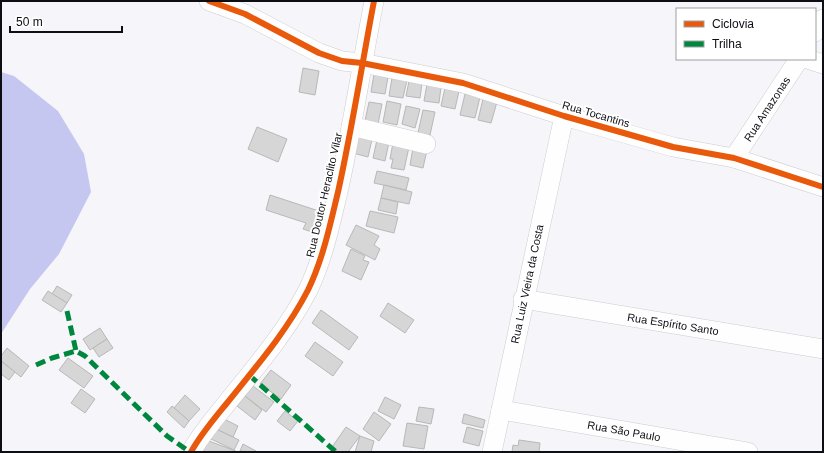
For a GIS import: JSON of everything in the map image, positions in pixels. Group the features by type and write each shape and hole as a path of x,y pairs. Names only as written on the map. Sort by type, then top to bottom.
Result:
{"street":[{"name":"Rua Tocantins","path":"209,1 245,14 319,53 342,61 362,63 463,83 564,116 673,147 734,158 823,187"},
{"name":"Rua Doutor Heraclito Vilar","path":"191,452 198,440 277,338 307,290 318,267 327,236 374,1"},
{"path":"816,30 823,19"},
{"name":"Rua Amazonas","path":"734,158 798,60"},
{"path":"810,60 823,64"},
{"name":"Rua Luiz Vieira da Costa","path":"492,452 564,116"},
{"path":"350,126 426,144"},
{"name":"Rua Espírito Santo","path":"524,300 823,350"},
{"name":"Rua São Paulo","path":"501,410 748,452"}],"water":[{"path":"1,72 14,76 58,111 84,154 91,192 59,254 30,289 1,334"}],"building":[{"path":"303,68 319,71 315,95 299,92"},
{"path":"374,74 388,77 385,94 371,92"},
{"path":"392,78 407,80 403,98 389,96"},
{"path":"409,81 422,83 420,98 406,96"},
{"path":"427,84 441,87 439,103 424,101"},
{"path":"445,88 459,91 455,109 441,106"},
{"path":"465,94 480,97 475,118 460,115"},
{"path":"483,99 497,102 491,123 478,120"},
{"path":"387,101 401,104 397,125 383,122"},
{"path":"369,102 382,104 378,124 365,121"},
{"path":"406,106 420,109 415,128 402,124"},
{"path":"423,110 435,112 430,135 418,133"},
{"path":"257,127 287,139 278,162 248,149"},
{"path":"357,135 372,139 368,157 353,153"},
{"path":"377,140 389,142 385,161 373,158"},
{"path":"393,143 409,147 404,170 391,168 393,159 390,159"},
{"path":"413,148 427,150 423,168 410,165"},
{"path":"377,171 409,178 406,190 374,183"},
{"path":"384,185 412,192 409,204 381,198"},
{"path":"270,195 325,213 318,234 303,229 306,223 266,210"},
{"path":"381,198 398,202 396,214 378,210"},
{"path":"370,211 398,217 394,233 366,226"},
{"path":"356,225 379,236 374,245 380,249 375,260 346,245"},
{"path":"351,249 365,256 363,260 369,262 361,280 342,271"},
{"path":"57,286 72,295 67,303 52,294"},
{"path":"48,291 67,303 61,312 42,300"},
{"path":"388,303 414,320 405,333 380,316"},
{"path":"321,310 358,337 349,350 312,323"},
{"path":"100,328 107,339 90,350 83,339"},
{"path":"107,339 113,348 99,357 93,348"},
{"path":"315,342 343,362 333,376 305,356"},
{"path":"7,348 29,366 21,377 1,361 1,356"},
{"path":"68,358 93,376 84,388 59,370"},
{"path":"1,361 15,372 9,380 1,374"},
{"path":"271,370 291,385 281,399 260,384"},
{"path":"253,386 274,402 266,412 245,396"},
{"path":"81,389 95,399 85,413 71,403"},
{"path":"185,395 200,409 189,421 174,408"},
{"path":"245,396 262,410 255,420 237,406"},
{"path":"385,397 401,405 394,419 378,411"},
{"path":"172,406 189,421 184,428 167,412"},
{"path":"419,407 434,409 431,424 416,421"},
{"path":"285,411 298,421 290,431 277,421"},
{"path":"374,412 391,424 379,441 363,429"},
{"path":"464,414 485,420 483,428 462,423"},
{"path":"220,417 238,426 233,437 214,428"},
{"path":"407,423 428,426 424,449 403,446"},
{"path":"346,427 360,436 348,452 339,452 332,447"},
{"path":"467,427 483,431 479,446 463,442"},
{"path":"214,428 239,440 234,450 209,438"},
{"path":"360,436 374,441 371,452 355,452"},
{"path":"201,438 238,452 196,452"},
{"path":"519,440 540,443 539,452 512,452 513,445 518,446"},
{"path":"243,444 256,451 240,451"}],"marked path":[{"path":"67,311 76,351"},
{"path":"36,365 52,358 76,351 85,356 167,436 190,452"},
{"path":"249,375 336,452"}],"cycle path":[{"path":"209,1 245,14 319,53 342,61 362,63 463,83 564,116 673,147 734,158 823,187"},
{"path":"191,452 208,427 281,335 300,305 318,266 326,242 338,192 374,1"}]}
